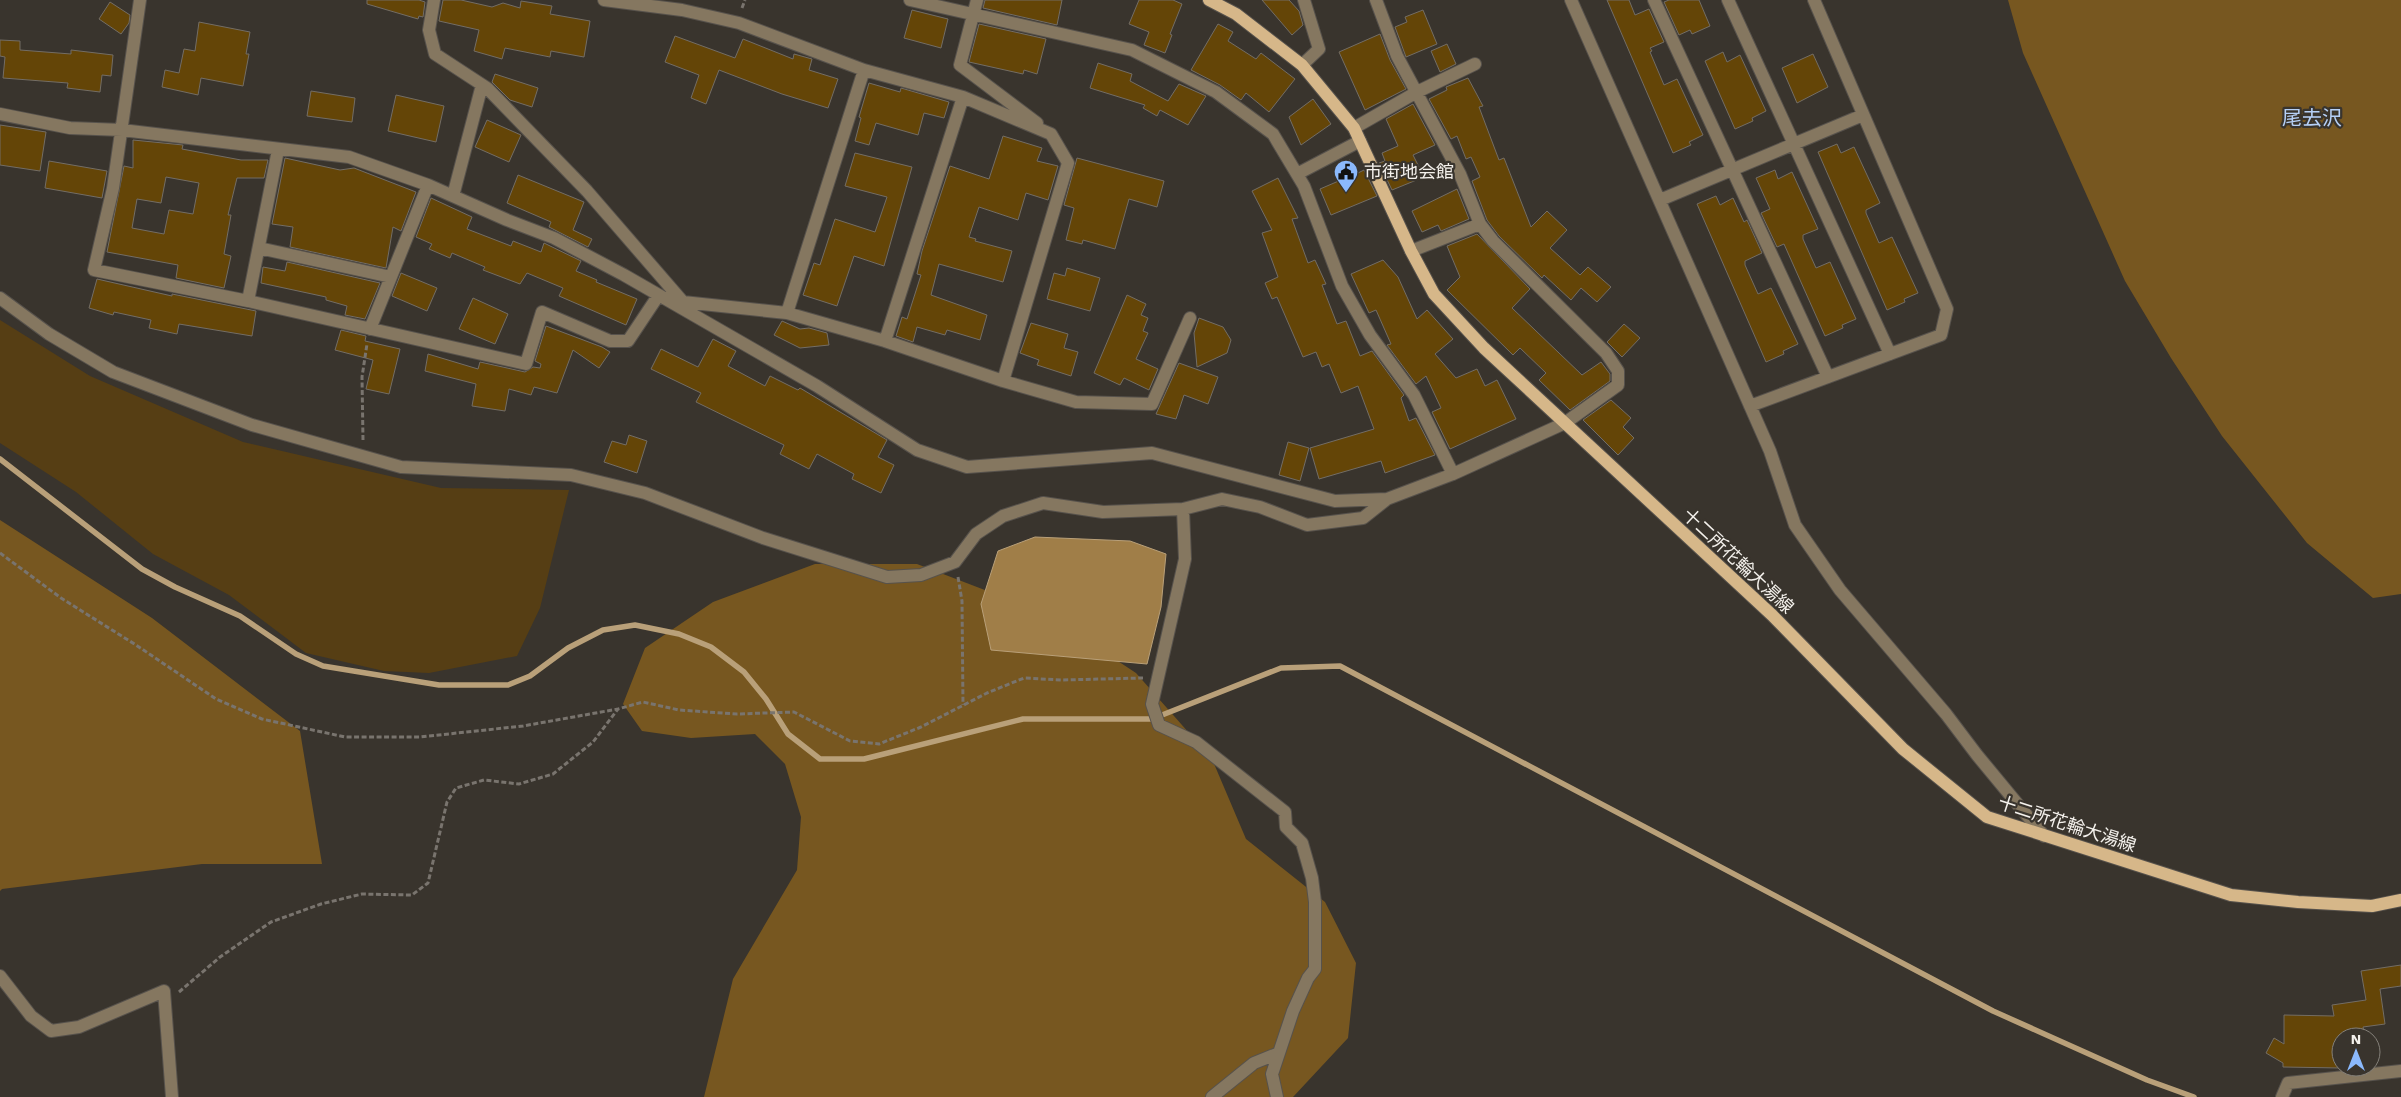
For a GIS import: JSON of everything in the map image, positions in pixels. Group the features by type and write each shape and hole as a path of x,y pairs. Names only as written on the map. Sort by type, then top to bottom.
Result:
{"main road":[{"name":"十二所花輪大湯線","path":"1209,0 1236,14 1302,65 1354,128 1411,251 1434,294 1484,348 1772,615 1903,749 1987,818 2231,895 2298,902 2372,906 2401,900"}],"street":[{"path":"140,0 113,188 94,270 248,301 526,364 542,312 610,341 628,341 658,296"},
{"path":"434,0 429,30 435,54 482,85 587,191 684,302"},
{"path":"604,0 682,10 739,23 864,70 962,98 1051,134"},
{"path":"910,0 1132,50 1216,92 1273,134 1304,186 1342,286 1370,335 1414,395 1453,474"},
{"path":"977,0 960,65 1051,134 1068,163 1003,382"},
{"path":"1302,65 1319,50 1304,0"},
{"path":"0,298 48,334 113,372 252,425 401,467 571,475 645,493 763,538 887,577 920,575 955,562 976,534 1002,516 1043,504 1103,512 1183,509 1222,499 1260,507 1307,525 1363,518 1387,499 1453,474 1565,423 1618,385 1618,370 1606,354 1494,241 1480,224 1460,174 1397,56 1376,0"},
{"path":"1570,0 1770,451 1795,525 1840,590 1946,714 2044,836"},
{"path":"1654,0 1828,377"},
{"path":"1728,0 1890,354"},
{"path":"1750,406 1941,335 1947,309 1814,0"},
{"path":"1354,128 1417,92 1476,64"},
{"path":"787,313 864,70"},
{"path":"453,196 482,85"},
{"path":"885,341 962,98"},
{"path":"0,114 70,128 122,130 349,157 428,185 554,238 624,275 817,386 917,450 967,467 1152,453 1335,501 1387,499"},
{"path":"1660,200 1863,115"},
{"path":"1297,174 1360,141"},
{"path":"248,301 278,150"},
{"path":"370,329 428,185"},
{"path":"1411,251 1480,224"},
{"path":"259,248 391,277"},
{"path":"658,296 684,302 787,313 885,341 1003,382 1076,402 1152,404 1190,318"},
{"path":"1183,509 1184,559 1156,678 1152,704 1159,725 1196,742 1284,812 1286,827 1302,843 1312,878 1315,902 1315,969 1308,978 1293,1011 1272,1074 1277,1097"},
{"path":"0,976 31,1016 52,1031 79,1027 164,991 172,1097"},
{"path":"1212,1097 1254,1063 1279,1053"},
{"path":"2284,1093 2288,1083 2401,1070"}],"path":[{"path":"362,455 362,377 370,329"},
{"path":"0,553 61,598 136,644 216,699 262,719 345,737 420,737 523,726 618,709 643,702 679,710 736,714 794,712 850,742 879,744 920,727 963,705 1024,678 1062,680 1156,678"},
{"path":"955,562 962,601 963,705"},
{"path":"164,991 179,992 220,957 270,922 321,904 362,894 412,895 428,884 447,802 456,788 484,780 519,784 552,774 593,742 618,709"}],"shaded area":[{"path":"2008,0 2401,0 2401,594 2373,598 2307,543 2222,436 2171,358 2125,281 2023,53"},
{"path":"0,320 90,376 243,442 441,488 569,490 540,608 517,656 429,673 384,671 306,653 229,595 153,554 76,492 0,443"},
{"path":"0,520 152,618 300,731 322,864 202,864 2,889 0,891"},
{"path":"1035,537 1130,541 1166,554 1161,607 1147,664 991,650 981,604 998,551"},
{"path":"815,564 917,564 1045,613 1136,673 1212,759 1246,839 1325,902 1356,963 1348,1038 1293,1097 704,1097 733,979 797,870 801,817 785,764 755,734 691,738 642,731 623,704 645,648 713,602"}],"building":[{"path":"367,0 419,0 425,2 423,17 419,16 418,19 367,4"},
{"path":"443,0 461,0 492,7 503,3 520,8 521,1 552,6 550,14 590,21 584,57 551,51 550,57 505,48 502,59 474,51 479,30 439,21"},
{"path":"985,0 1062,0 1057,25 983,8"},
{"path":"1139,0 1173,0 1182,4 1170,34 1172,35 1165,53 1144,45 1149,32 1129,24"},
{"path":"1262,0 1289,0 1299,11 1303,25 1292,35"},
{"path":"1607,0 1629,0 1635,15 1649,9 1664,42 1650,48 1652,51 1650,52 1664,85 1677,79 1703,135 1689,142 1691,145 1673,153"},
{"path":"1669,0 1699,0 1710,26 1692,34 1690,30 1679,35 1664,2"},
{"path":"110,2 130,15 129,23 121,34 99,19"},
{"path":"912,10 948,19 941,48 904,38"},
{"path":"1423,10 1437,44 1406,57 1395,27 1407,22 1405,17"},
{"path":"199,22 250,32 246,54 249,54 243,86 201,78 198,95 162,87 165,70 179,73 184,49 195,51"},
{"path":"979,24 1046,39 1037,74 1024,70 1023,74 969,62"},
{"path":"1218,24 1233,32 1228,41 1256,59 1261,53 1295,79 1269,112 1246,93 1241,100 1220,85 1191,70"},
{"path":"1380,34 1390,60 1406,89 1365,110 1339,52"},
{"path":"675,36 735,58 743,39 793,59 794,54 812,59 809,70 838,79 828,108 782,94 719,70 706,104 691,98 699,75 665,62"},
{"path":"0,40 20,41 20,50 71,54 71,50 113,55 111,76 102,75 100,92 67,88 68,83 3,78 5,57 0,56"},
{"path":"1447,44 1456,64 1440,72 1431,51"},
{"path":"1723,52 1727,62 1740,55 1766,111 1752,118 1753,121 1735,129 1705,61"},
{"path":"1813,54 1828,87 1797,103 1782,68"},
{"path":"1098,63 1132,74 1130,81 1168,101 1179,84 1206,96 1188,125 1160,110 1157,116 1143,108 1145,105 1090,88"},
{"path":"495,74 538,88 532,107 510,100 492,82"},
{"path":"1468,78 1483,106 1479,107 1499,160 1504,158 1531,227 1547,211 1567,230 1550,248 1580,275 1588,267 1611,287 1597,302 1581,288 1571,300 1544,275 1542,278 1499,236 1487,220 1472,181 1480,177 1471,157 1466,159 1457,136 1451,139 1429,99 1447,90 1446,87"},
{"path":"869,83 900,92 901,88 949,102 944,118 924,113 918,135 876,123 869,145 855,141 861,118 859,117"},
{"path":"311,91 355,98 352,122 307,116"},
{"path":"396,95 444,106 436,142 388,131"},
{"path":"1313,99 1331,124 1301,145 1289,117"},
{"path":"1413,104 1435,145 1413,155 1424,177 1392,190 1379,163 1385,161 1382,153 1398,146 1386,119"},
{"path":"487,120 521,135 509,162 475,147"},
{"path":"0,125 46,132 40,171 0,165"},
{"path":"1003,136 1042,148 1037,161 1058,166 1048,200 1026,193 1018,220 979,207 969,237 976,239 975,241 1012,251 1003,282 939,264 931,295 987,315 980,340 947,330 945,335 917,327 913,342 896,336 902,317 907,319 921,275 917,274 922,251 950,166 989,179"},
{"path":"133,140 183,145 182,149 241,160 268,160 264,178 237,178 228,215 231,215 224,254 231,256 224,288 176,278 178,265 107,252 124,166 133,168","holes":["166,177 199,183 193,214 169,210 164,234 132,228 137,199 161,203"]},
{"path":"1837,144 1841,153 1854,147 1880,203 1866,210 1879,243 1892,237 1918,293 1904,299 1905,302 1887,310 1818,152"},
{"path":"855,153 912,167 884,266 854,256 837,306 803,295 814,263 820,265 835,219 875,232 887,197 845,186"},
{"path":"285,158 340,170 354,168 416,192 401,231 393,227 386,268 290,247 293,227 272,224"},
{"path":"1077,158 1164,181 1157,207 1129,199 1115,249 1083,240 1082,244 1066,240 1074,208 1064,205"},
{"name":"市街地会館","path":"1350,160 1356,174 1364,170 1377,196 1331,215 1320,189 1341,180 1336,166"},
{"path":"49,161 107,171 102,198 45,188"},
{"path":"1775,170 1778,179 1792,172 1818,229 1803,235 1803,239 1816,268 1830,262 1856,319 1842,325 1843,328 1825,336 1784,244 1777,247 1761,213 1770,209 1756,178"},
{"path":"518,175 584,202 573,230 592,239 588,247 549,227 551,222 507,203"},
{"path":"1278,178 1298,218 1292,219 1308,263 1315,260 1326,284 1322,285 1337,324 1346,321 1360,356 1372,351 1404,395 1401,398 1409,421 1416,418 1435,455 1385,473 1381,461 1319,479 1310,448 1374,429 1358,386 1341,393 1329,364 1322,367 1316,352 1303,357 1277,297 1272,299 1265,283 1278,277 1262,233 1272,230 1252,191"},
{"path":"1457,189 1469,219 1441,231 1438,225 1422,232 1412,211"},
{"path":"1716,196 1720,205 1733,198 1744,222 1747,220 1762,253 1745,261 1745,265 1758,294 1771,288 1798,344 1783,351 1784,354 1766,362 1697,204"},
{"path":"431,198 472,217 467,229 511,246 513,241 541,252 544,243 581,261 576,271 597,280 596,282 637,299 626,325 559,296 563,288 527,273 520,284 483,270 485,267 452,253 450,258 429,249 432,244 416,237"},
{"path":"1477,234 1530,289 1512,308 1582,375 1601,362 1610,374 1610,381 1570,410 1539,380 1546,373 1520,348 1513,355 1447,290 1460,277 1447,246"},
{"path":"1383,260 1398,277 1417,319 1427,310 1453,339 1435,354 1456,378 1477,369 1485,386 1497,380 1516,419 1450,449 1432,412 1441,408 1426,376 1416,384 1387,345 1391,344 1376,310 1369,313 1351,274"},
{"path":"287,262 380,283 365,319 345,315 347,306 326,300 326,297 261,283 263,267 285,271"},
{"path":"1067,268 1100,278 1090,311 1047,299 1054,273 1065,276"},
{"path":"401,273 437,288 427,311 392,296"},
{"path":"97,279 172,296 172,294 256,311 252,336 179,324 177,334 149,328 151,320 114,312 113,315 89,308"},
{"path":"1127,295 1146,304 1141,315 1148,318 1143,331 1148,333 1136,359 1158,369 1149,390 1124,378 1120,385 1094,373"},
{"path":"473,298 508,314 495,344 459,329"},
{"path":"1199,318 1223,327 1231,340 1227,353 1197,367 1194,333"},
{"path":"782,321 800,329 809,328 827,333 829,345 800,348 774,335"},
{"path":"1031,323 1068,334 1064,348 1078,352 1071,376 1037,365 1039,360 1020,353"},
{"path":"1624,324 1640,338 1622,357 1607,342"},
{"path":"546,326 602,347 610,352 599,368 573,350 557,393 534,387 531,395 509,389 505,411 472,406 476,384 425,371 428,354 478,369 480,362 525,372 533,367 540,368 541,364 535,361"},
{"path":"341,330 366,336 365,341 400,349 389,394 366,389 373,360 335,350"},
{"path":"713,339 736,351 728,366 765,386 770,376 798,390 800,388 887,440 878,457 894,465 881,493 852,479 854,474 817,454 809,469 780,454 784,445 696,402 701,393 651,369 661,349 698,367"},
{"path":"1179,363 1218,377 1208,404 1184,395 1176,419 1156,414"},
{"path":"1611,400 1631,418 1623,427 1634,438 1618,455 1583,420"},
{"path":"629,435 647,441 637,473 604,462 612,441 626,445"},
{"path":"1288,442 1309,448 1300,481 1279,475"},
{"path":"2401,965 2401,986 2380,989 2385,1024 2363,1027 2331,1027 2331,1068 2283,1067 2283,1063 2266,1053 2274,1038 2284,1044 2284,1015 2334,1016 2332,1005 2366,1000 2361,971"}],"waterway":[{"path":"0,459 142,569 175,587 240,616 296,654 323,666 439,685 508,685 530,676 568,648 603,630 635,625 679,634 711,647 744,672 766,699 788,734 820,759 864,759 1023,719 1152,719 1281,668 1340,666 1993,1011 2147,1080 2194,1097"}],"place":[{"name":"市街地会館","path":"1346,193"}],"district":[{"name":"尾去沢","path":"2312,118"}]}
